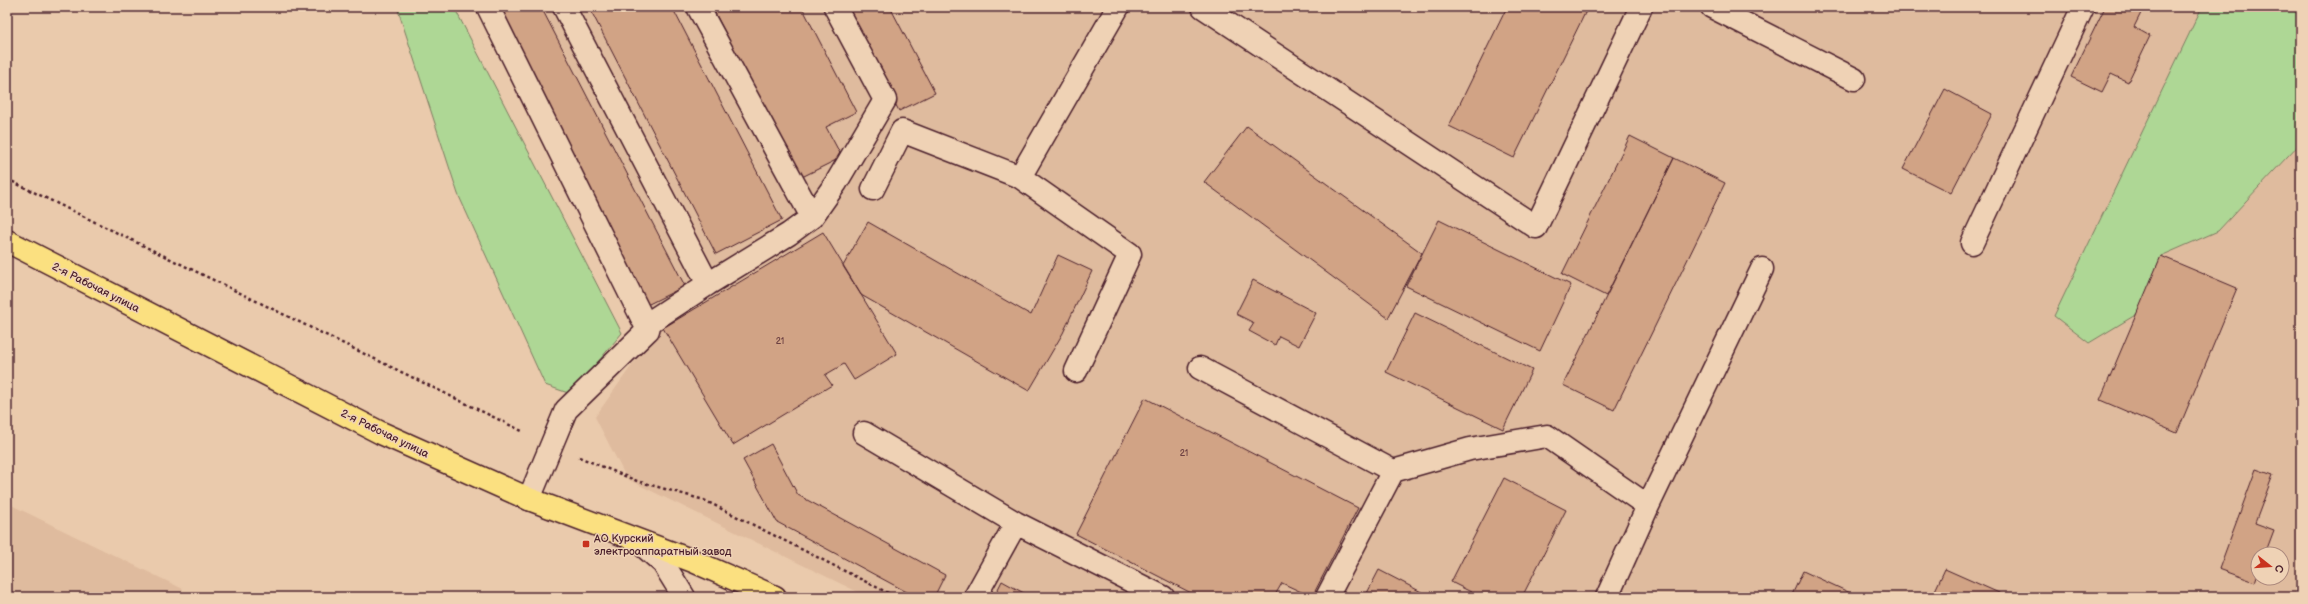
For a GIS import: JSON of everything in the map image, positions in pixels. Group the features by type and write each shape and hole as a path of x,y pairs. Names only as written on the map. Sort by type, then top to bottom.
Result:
{"main road":[{"name":"2-я Рабочая улица","path":"7,241 381,433 529,499 693,561 775,597"}],"street":[{"path":"488,7 648,330"},
{"path":"564,7 708,284"},
{"path":"698,7 812,217"},
{"path":"529,499 566,410 648,330 650,322 789,234 812,217 836,183 885,100 835,7"},
{"path":"1020,177 1118,7"},
{"path":"1203,7 1536,227 1641,7"},
{"path":"1712,7 1854,79"},
{"path":"1972,243 2083,7"},
{"path":"873,189 902,131 1020,177 1130,254 1076,372"},
{"path":"1607,597 1648,506 1762,269"},
{"path":"1200,368 1393,471 1470,449 1547,436 1648,506"},
{"path":"864,433 1016,522 1163,597"},
{"path":"1327,597 1393,471"},
{"path":"975,597 1016,522"},
{"path":"637,540 663,563 684,597"}],"path":[{"path":"7,180 551,446 637,481 704,500 896,597"}],"shaded area":[{"path":"491,7 2202,7 2055,316 2137,314 2161,256 2218,231 2301,142 2301,597 868,597 627,479 595,417 655,333"},
{"path":"7,503 183,589 178,597 7,597"}],"green space":[{"path":"397,7 454,7 622,333 571,394 545,385 458,194"},
{"path":"2202,7 2301,7 2301,142 2218,231 2161,256 2137,314 2089,343 2054,316"}],"building":[{"path":"491,7 541,7 685,286 645,306"},
{"path":"589,7 672,7 782,220 716,254"},
{"path":"712,7 802,7 856,112 826,127 842,157 800,178"},
{"path":"845,7 890,7 935,93 899,111"},
{"path":"1507,7 1588,7 1514,158 1449,126"},
{"path":"2105,7 2144,7 2134,27 2150,36 2128,82 2111,74 2102,92 2071,77"},
{"path":"1945,89 1992,114 1951,193 1903,169"},
{"path":"1247,126 1422,253 1388,318 1204,182"},
{"path":"1630,136 1674,158 1606,296 1562,274"},
{"path":"1674,158 1725,183 1614,410 1563,385"},
{"path":"1439,220 1571,285 1540,351 1406,286"},
{"path":"868,222 1031,315 1058,255 1092,271 1063,333 1029,391 861,295 843,266"},
{"path":"823,232 897,354 854,380 844,364 825,375 832,385 733,445 663,328"},
{"path":"2161,256 2237,288 2177,433 2100,400"},
{"path":"1253,280 1316,313 1299,346 1279,336 1275,345 1249,331 1254,323 1236,314"},
{"path":"1415,313 1532,370 1503,429 1386,372"},
{"path":"1145,398 1358,508 1312,597 1282,583 1274,597 1199,597 1076,534"},
{"path":"771,444 798,495 945,575 934,597 916,597 777,522 743,460"},
{"path":"2256,469 2273,475 2255,523 2274,530 2268,546 2250,546 2250,580 2219,569"},
{"path":"1504,478 1566,510 1522,597 1481,597 1451,582"},
{"path":"1945,569 2008,597 1932,597"},
{"path":"1379,570 1431,597 1365,597"},
{"path":"1803,571 1859,597 1791,597"},
{"path":"1002,581 1031,597 994,597"}],"place":[{"name":"АО Курский электроаппаратный завод","path":"586,544"}]}
